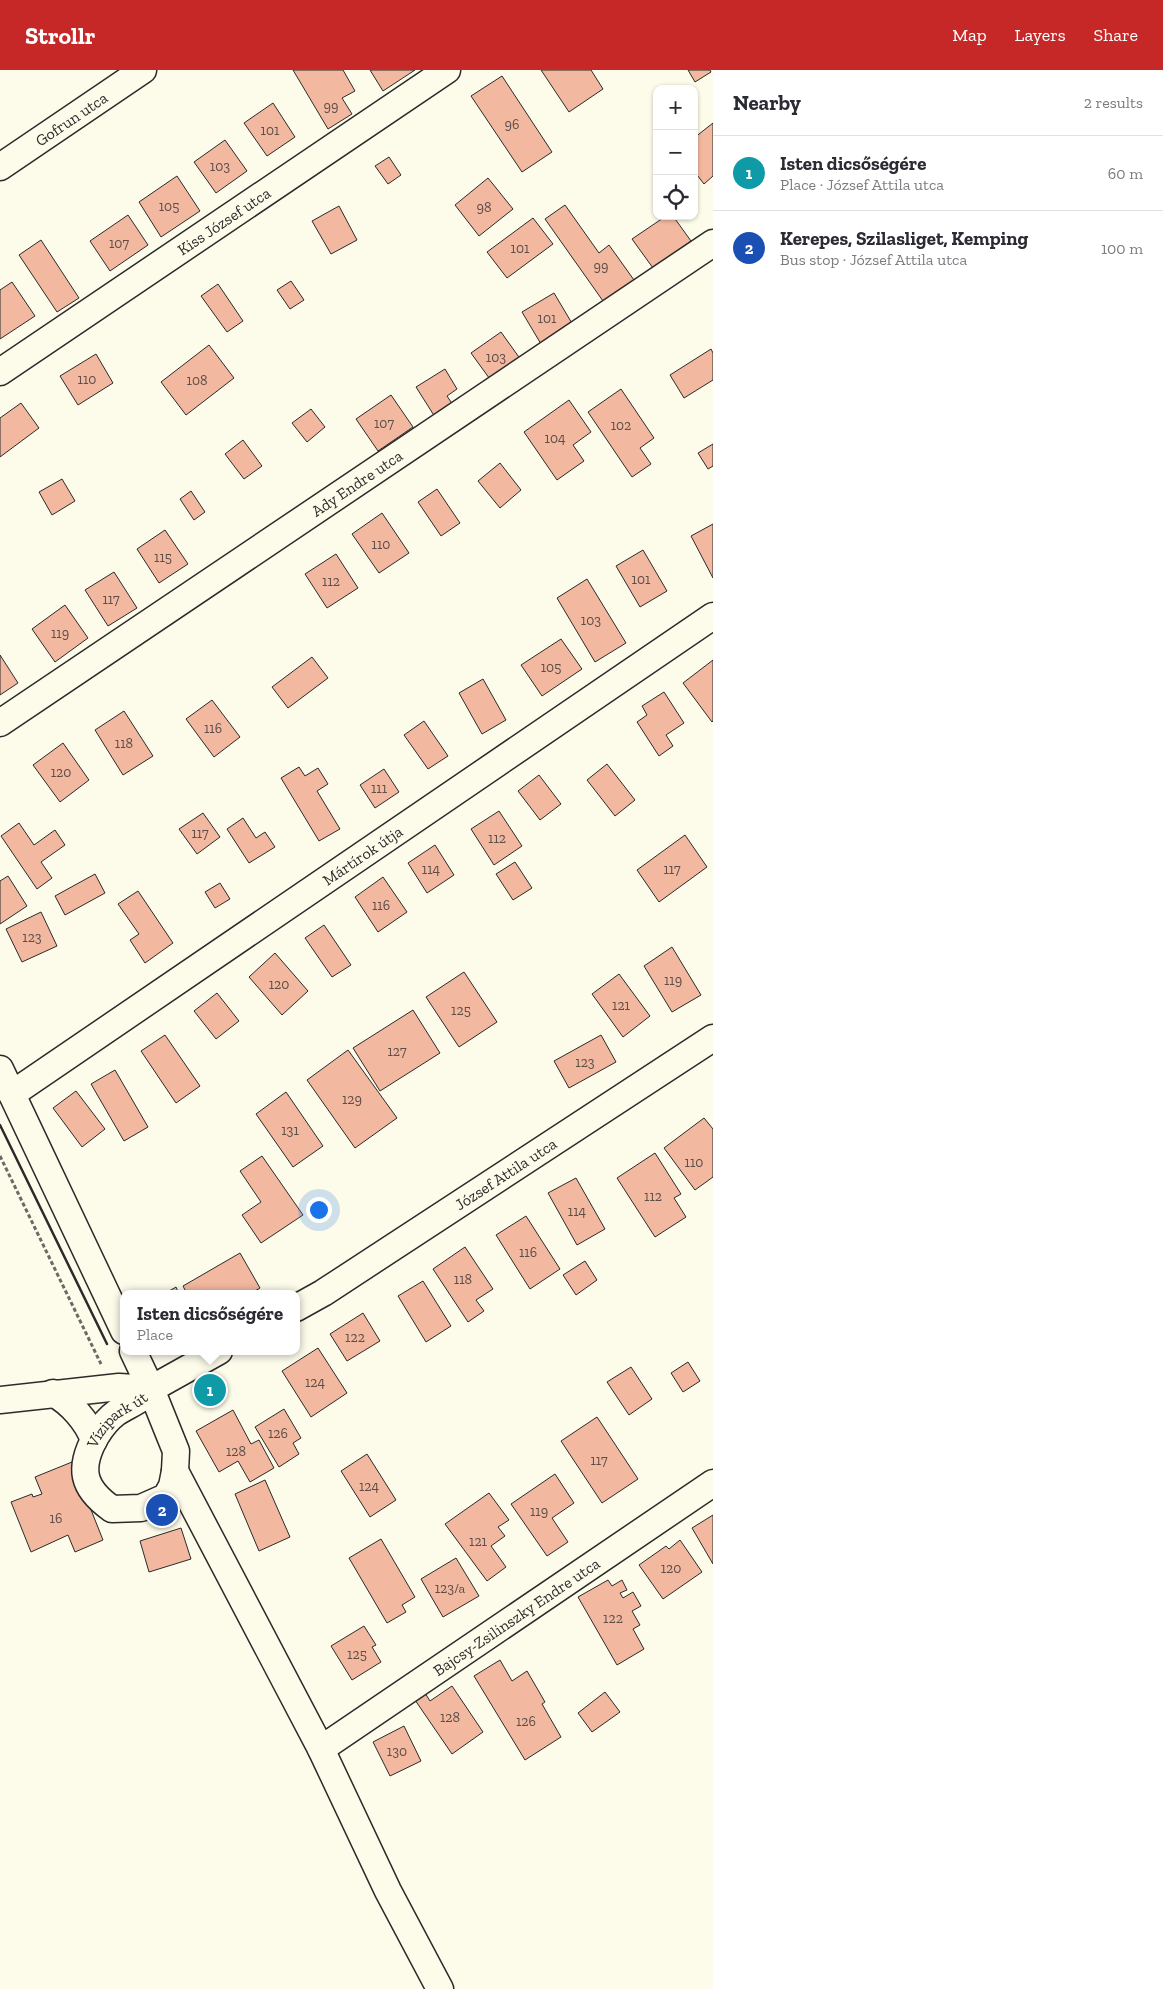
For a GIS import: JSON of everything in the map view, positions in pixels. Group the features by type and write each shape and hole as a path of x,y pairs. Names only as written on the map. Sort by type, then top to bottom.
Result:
{"street":[{"name":"Gofrun utca","path":"0,167 143,70"},
{"name":"Kiss József utca","path":"0,372 447,70"},
{"name":"Ady Endre utca","path":"0,723 713,243"},
{"name":"Mártírok útja","path":"12,1094 713,616"},
{"name":"József Attila utca","path":"300,1306 323,1293 713,1038"},
{"path":"0,1069 120,1323"},
{"path":"135,1355 176,1451 175,1471 321,1749 388,1891 440,1989"},
{"path":"151,1389 212,1355"},
{"name":"Vízipark út","path":"0,1400 112,1387 151,1389"},
{"name":"Vízipark út","path":"151,1389 144,1398 115,1413 94,1440 89,1448 84,1464 86,1478 91,1490 112,1509 141,1508 166,1498 172,1486 175,1471"},
{"path":"53,1393 67,1401 90,1429 94,1440"},
{"name":"Bajcsy-Zsilinszky Endre utca","path":"321,1749 713,1483"}],"path":[{"path":"0,1156 112,1387"}],"building":[{"path":"293,70 343,70 355,91 342,98 352,114 328,129"},
{"path":"370,70 415,70 383,91"},
{"path":"541,70 591,70 603,89 569,112"},
{"path":"688,70 710,70 711,72 695,82"},
{"path":"502,76 552,152 522,172 471,96"},
{"path":"273,103 295,137 267,156 244,123"},
{"path":"713,123 713,176 704,184 698,176 698,135"},
{"path":"225,140 247,171 216,193 194,162"},
{"path":"389,157 401,175 388,184 375,166"},
{"path":"177,176 200,211 161,237 139,202"},
{"path":"488,178 513,209 479,236 455,205"},
{"path":"565,205 599,253 609,245 634,280 603,301 545,219"},
{"path":"339,206 357,240 331,254 312,221"},
{"path":"128,215 148,245 110,271 90,241"},
{"path":"533,218 553,244 507,278 487,252"},
{"path":"660,220 676,220 691,241 653,268 632,239"},
{"path":"41,240 79,298 57,312 19,255"},
{"path":"291,281 304,300 290,309 277,290"},
{"path":"12,282 35,316 0,339 0,290"},
{"path":"218,284 243,321 227,332 201,296"},
{"path":"554,293 573,325 541,344 522,312"},
{"path":"501,332 521,360 492,382 471,353"},
{"path":"209,345 234,378 186,415 161,382"},
{"path":"711,349 713,353 713,380 684,398 670,375"},
{"path":"96,354 113,383 78,405 60,376"},
{"path":"445,369 457,389 447,396 453,405 435,417 416,387"},
{"path":"621,389 654,438 640,448 651,464 632,477 588,412"},
{"path":"391,395 413,427 378,451 356,419"},
{"path":"569,400 591,432 573,445 584,461 557,480 524,432"},
{"path":"21,403 39,428 0,457 0,418"},
{"path":"311,409 325,427 307,442 292,423"},
{"path":"243,440 262,466 244,479 225,454"},
{"path":"713,444 713,466 708,469 698,453"},
{"path":"500,463 521,490 500,508 478,481"},
{"path":"62,479 75,501 52,515 39,492"},
{"path":"437,489 460,523 441,536 418,502"},
{"path":"191,491 205,512 194,520 180,499"},
{"path":"382,513 409,553 379,573 352,534"},
{"path":"713,524 713,578 691,536"},
{"path":"165,530 188,564 159,583 137,549"},
{"path":"643,550 667,591 640,607 616,566"},
{"path":"336,554 358,588 327,608 305,574"},
{"path":"114,572 137,608 108,626 85,590"},
{"path":"587,579 626,643 595,662 557,598"},
{"path":"65,605 88,638 55,662 32,629"},
{"path":"561,639 582,669 542,696 521,665"},
{"path":"0,655 18,683 0,695"},
{"path":"312,657 328,678 288,708 272,687"},
{"path":"713,660 713,721 712,722 683,683"},
{"path":"483,679 506,720 482,734 459,693"},
{"path":"664,692 684,723 666,735 673,746 659,756 637,722 647,715 642,706"},
{"path":"212,700 240,737 214,757 186,719"},
{"path":"124,711 153,756 123,775 95,730"},
{"path":"424,721 448,756 428,769 404,735"},
{"path":"63,743 89,780 60,802 33,765"},
{"path":"607,764 635,800 615,816 587,780"},
{"path":"299,767 305,776 318,768 328,784 317,791 340,829 319,841 281,778"},
{"path":"384,769 399,792 375,808 360,785"},
{"path":"539,775 561,804 540,820 518,791"},
{"path":"499,811 522,846 494,865 471,829"},
{"path":"203,813 220,837 197,854 179,829"},
{"path":"243,818 256,838 265,832 275,847 249,863 227,829"},
{"path":"19,823 34,845 55,830 65,845 41,862 52,878 37,889 1,836"},
{"path":"685,835 707,867 659,902 637,870"},
{"path":"435,845 454,875 427,893 408,863"},
{"path":"515,862 532,888 513,900 496,874"},
{"path":"95,874 105,893 65,915 55,896"},
{"path":"8,876 27,906 0,924 0,881"},
{"path":"383,877 407,912 378,932 355,897"},
{"path":"220,883 230,899 215,908 205,892"},
{"path":"138,891 173,943 145,963 130,940 139,934 118,904"},
{"path":"41,912 57,946 22,962 6,929"},
{"path":"324,925 351,965 332,977 305,938"},
{"path":"672,947 701,995 672,1012 644,966"},
{"path":"275,953 308,991 282,1015 249,977"},
{"path":"464,972 497,1022 459,1047 426,997"},
{"path":"619,974 650,1016 623,1037 592,994"},
{"path":"217,993 239,1021 216,1039 194,1011"},
{"path":"413,1010 440,1053 380,1091 353,1048"},
{"path":"165,1035 200,1086 176,1103 141,1051"},
{"path":"601,1035 616,1062 569,1088 554,1061"},
{"path":"348,1050 397,1118 355,1148 307,1080"},
{"path":"115,1070 148,1127 124,1141 91,1084"},
{"path":"76,1091 105,1129 82,1147 53,1108"},
{"path":"286,1092 323,1146 293,1167 256,1114"},
{"path":"704,1118 713,1129 713,1177 695,1190 664,1148"},
{"path":"655,1153 681,1194 674,1198 686,1217 655,1237 617,1178"},
{"path":"262,1156 303,1215 261,1243 242,1215 261,1202 240,1171"},
{"path":"576,1178 605,1229 577,1245 548,1193"},
{"path":"526,1216 560,1269 530,1289 496,1235"},
{"path":"465,1247 493,1289 476,1300 484,1311 468,1322 433,1269"},
{"path":"240,1253 260,1288 257,1290 185,1290 183,1286"},
{"path":"585,1261 597,1280 576,1295 563,1275"},
{"path":"423,1281 451,1326 426,1342 398,1296"},
{"path":"363,1313 380,1341 347,1361 330,1334"},
{"path":"318,1348 347,1393 311,1417 282,1371"},
{"path":"688,1362 700,1381 683,1392 671,1373"},
{"path":"631,1367 652,1399 629,1415 607,1382"},
{"path":"284,1409 301,1438 293,1443 299,1454 279,1467 255,1427"},
{"path":"233,1410 251,1444 259,1440 274,1468 250,1482 238,1461 219,1472 196,1431"},
{"path":"597,1417 638,1479 602,1503 561,1441"},
{"path":"367,1454 396,1500 370,1517 341,1471"},
{"path":"72,1462 103,1540 75,1552 68,1535 31,1552 11,1502 32,1494 33,1497 42,1494 35,1477"},
{"path":"555,1474 574,1503 552,1518 568,1542 547,1556 511,1504"},
{"path":"265,1480 290,1537 259,1551 235,1494"},
{"path":"489,1493 509,1520 498,1527 505,1536 491,1546 506,1567 487,1581 445,1524"},
{"path":"713,1515 713,1564 692,1528"},
{"path":"181,1528 191,1559 149,1572 140,1541"},
{"path":"381,1539 415,1597 402,1605 406,1612 387,1623 349,1558"},
{"path":"680,1540 702,1572 663,1599 639,1565 666,1546 669,1549"},
{"path":"456,1558 479,1596 443,1617 421,1579"},
{"path":"608,1580 612,1586 622,1580 627,1590 620,1593 623,1598 633,1592 641,1606 632,1611 640,1625 633,1629 644,1649 617,1665 578,1597"},
{"path":"364,1626 376,1645 372,1647 381,1662 352,1680 331,1646"},
{"path":"500,1660 512,1681 527,1671 545,1702 542,1704 561,1737 525,1760 474,1676"},
{"path":"452,1686 483,1732 452,1754 415,1700 425,1693 430,1701"},
{"path":"605,1692 620,1712 592,1732 578,1713"},
{"path":"404,1726 421,1761 390,1776 373,1742"}],"wall":[{"path":"0,1125 107,1344"}],"place":[{"name":"Isten dicsőségére","path":"210,1390"},
{"name":"Kerepes, Szilasliget, Kemping","path":"162,1510"}]}
